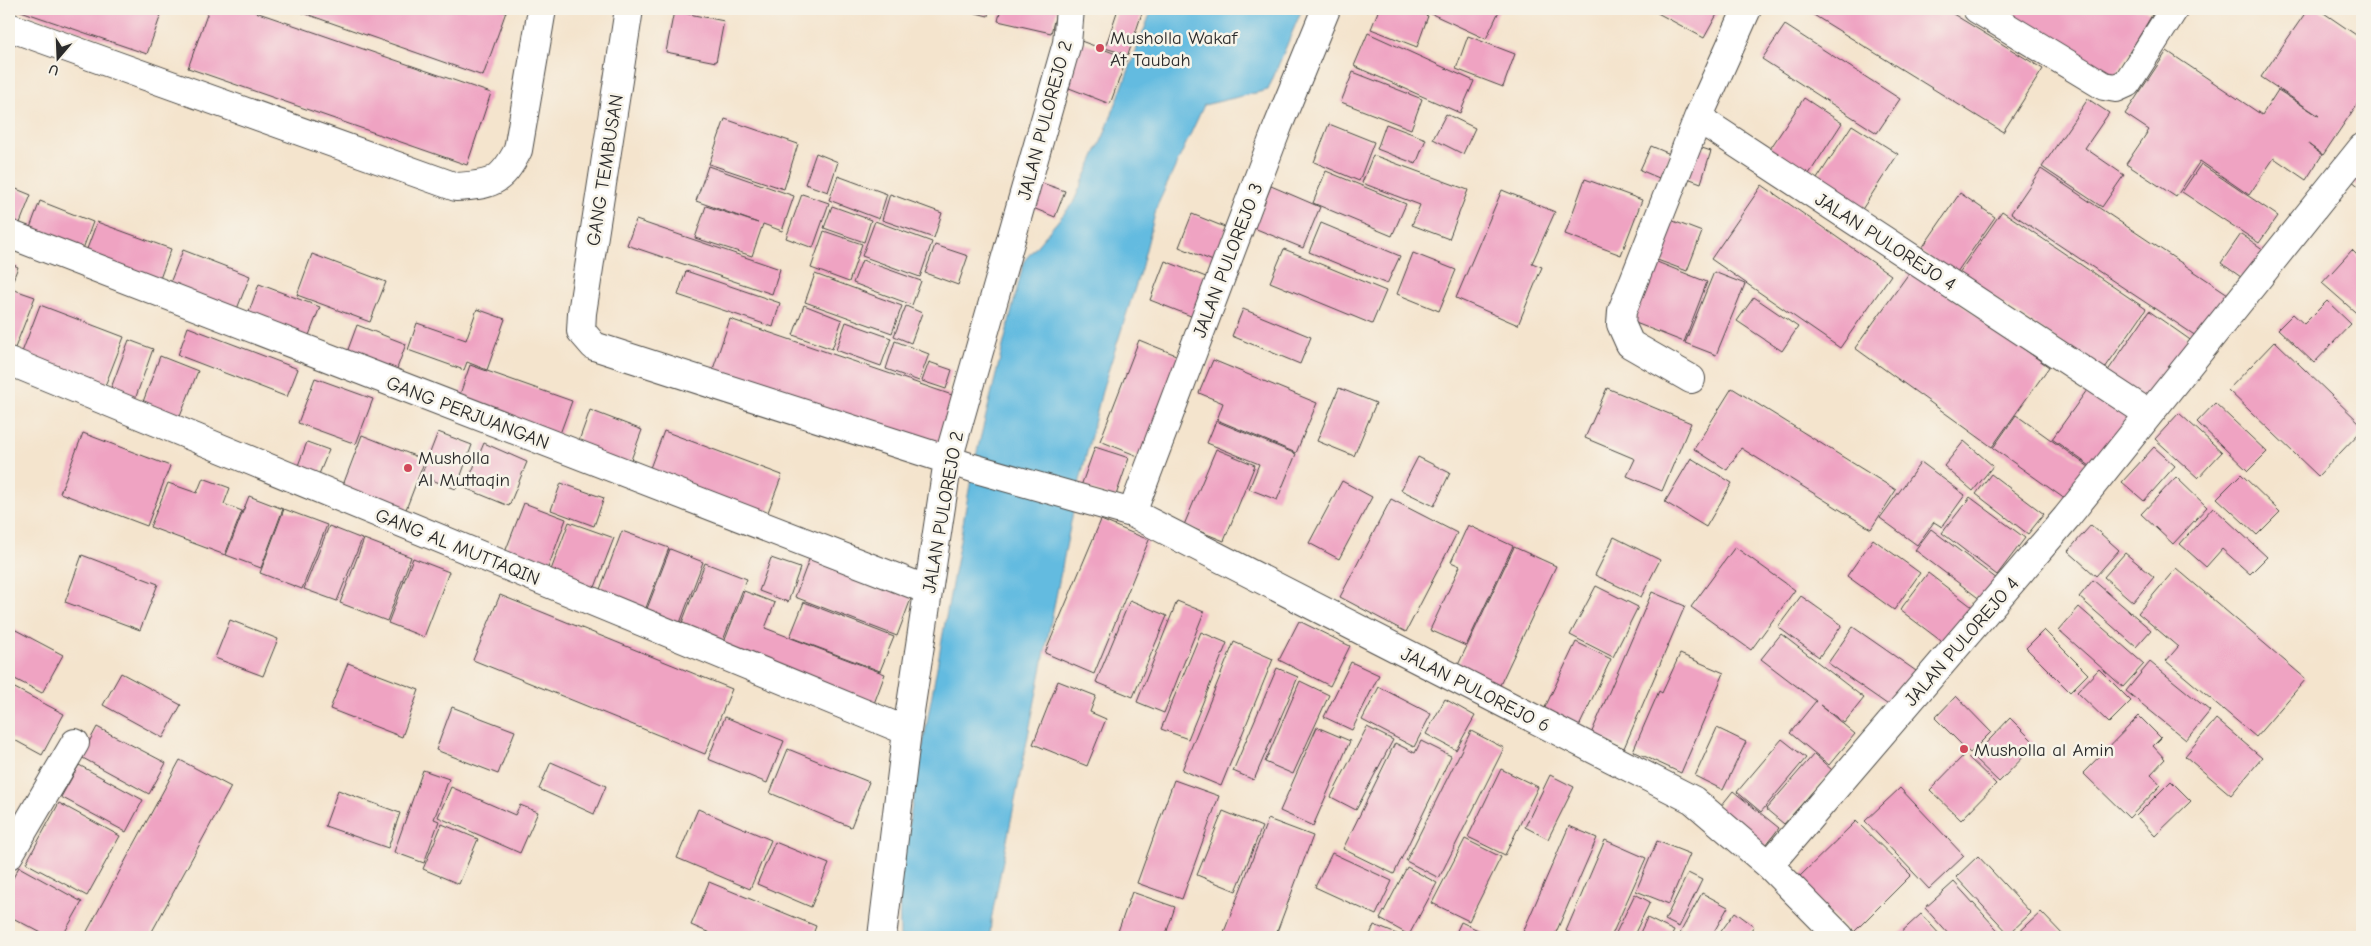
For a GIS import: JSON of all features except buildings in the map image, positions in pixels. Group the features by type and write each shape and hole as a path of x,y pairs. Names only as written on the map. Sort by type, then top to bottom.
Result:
{"street":[{"path":"9,27 456,187 485,185 507,171 518,150 542,9"},
{"name":"GANG TEMBUSAN","path":"581,331 582,313 629,9"},
{"name":"JALAN PULOREJO 2","path":"882,937 907,731 928,590 1067,43 1070,9"},
{"name":"JALAN PULOREJO 3","path":"1132,514 1278,126 1326,9"},
{"path":"1691,379 1630,344 1621,324 1622,311 1698,118 1747,9"},
{"path":"1977,9 2104,86 2116,88 2127,82 2174,9"},
{"name":"JALAN PULOREJO 4","path":"1698,118 2148,414"},
{"name":"JALAN PULOREJO 4","path":"1769,865 2066,518 2362,148"},
{"name":"GANG PERJUANGAN","path":"9,234 928,590"},
{"name":"JALAN PULOREJO 6","path":"581,331 594,346 960,464 1132,514 1693,800 1769,865 1840,937"},
{"name":"GANG AL MUTTAQIN","path":"9,361 907,731"},
{"path":"9,855 75,743"}],"water":[{"path":"1152,9 1302,9 1268,90 1204,105 1157,206 1141,269 1103,387 1076,497 991,920 990,937 900,937 899,877 973,468 1024,261 1073,203 1104,135"}],"place":[{"name":"Musholla Wakaf At Taubah","path":"1100,48"},
{"name":"Musholla Al Muttaqin","path":"408,468"},
{"name":"Musholla al Amin","path":"1964,749"}]}
